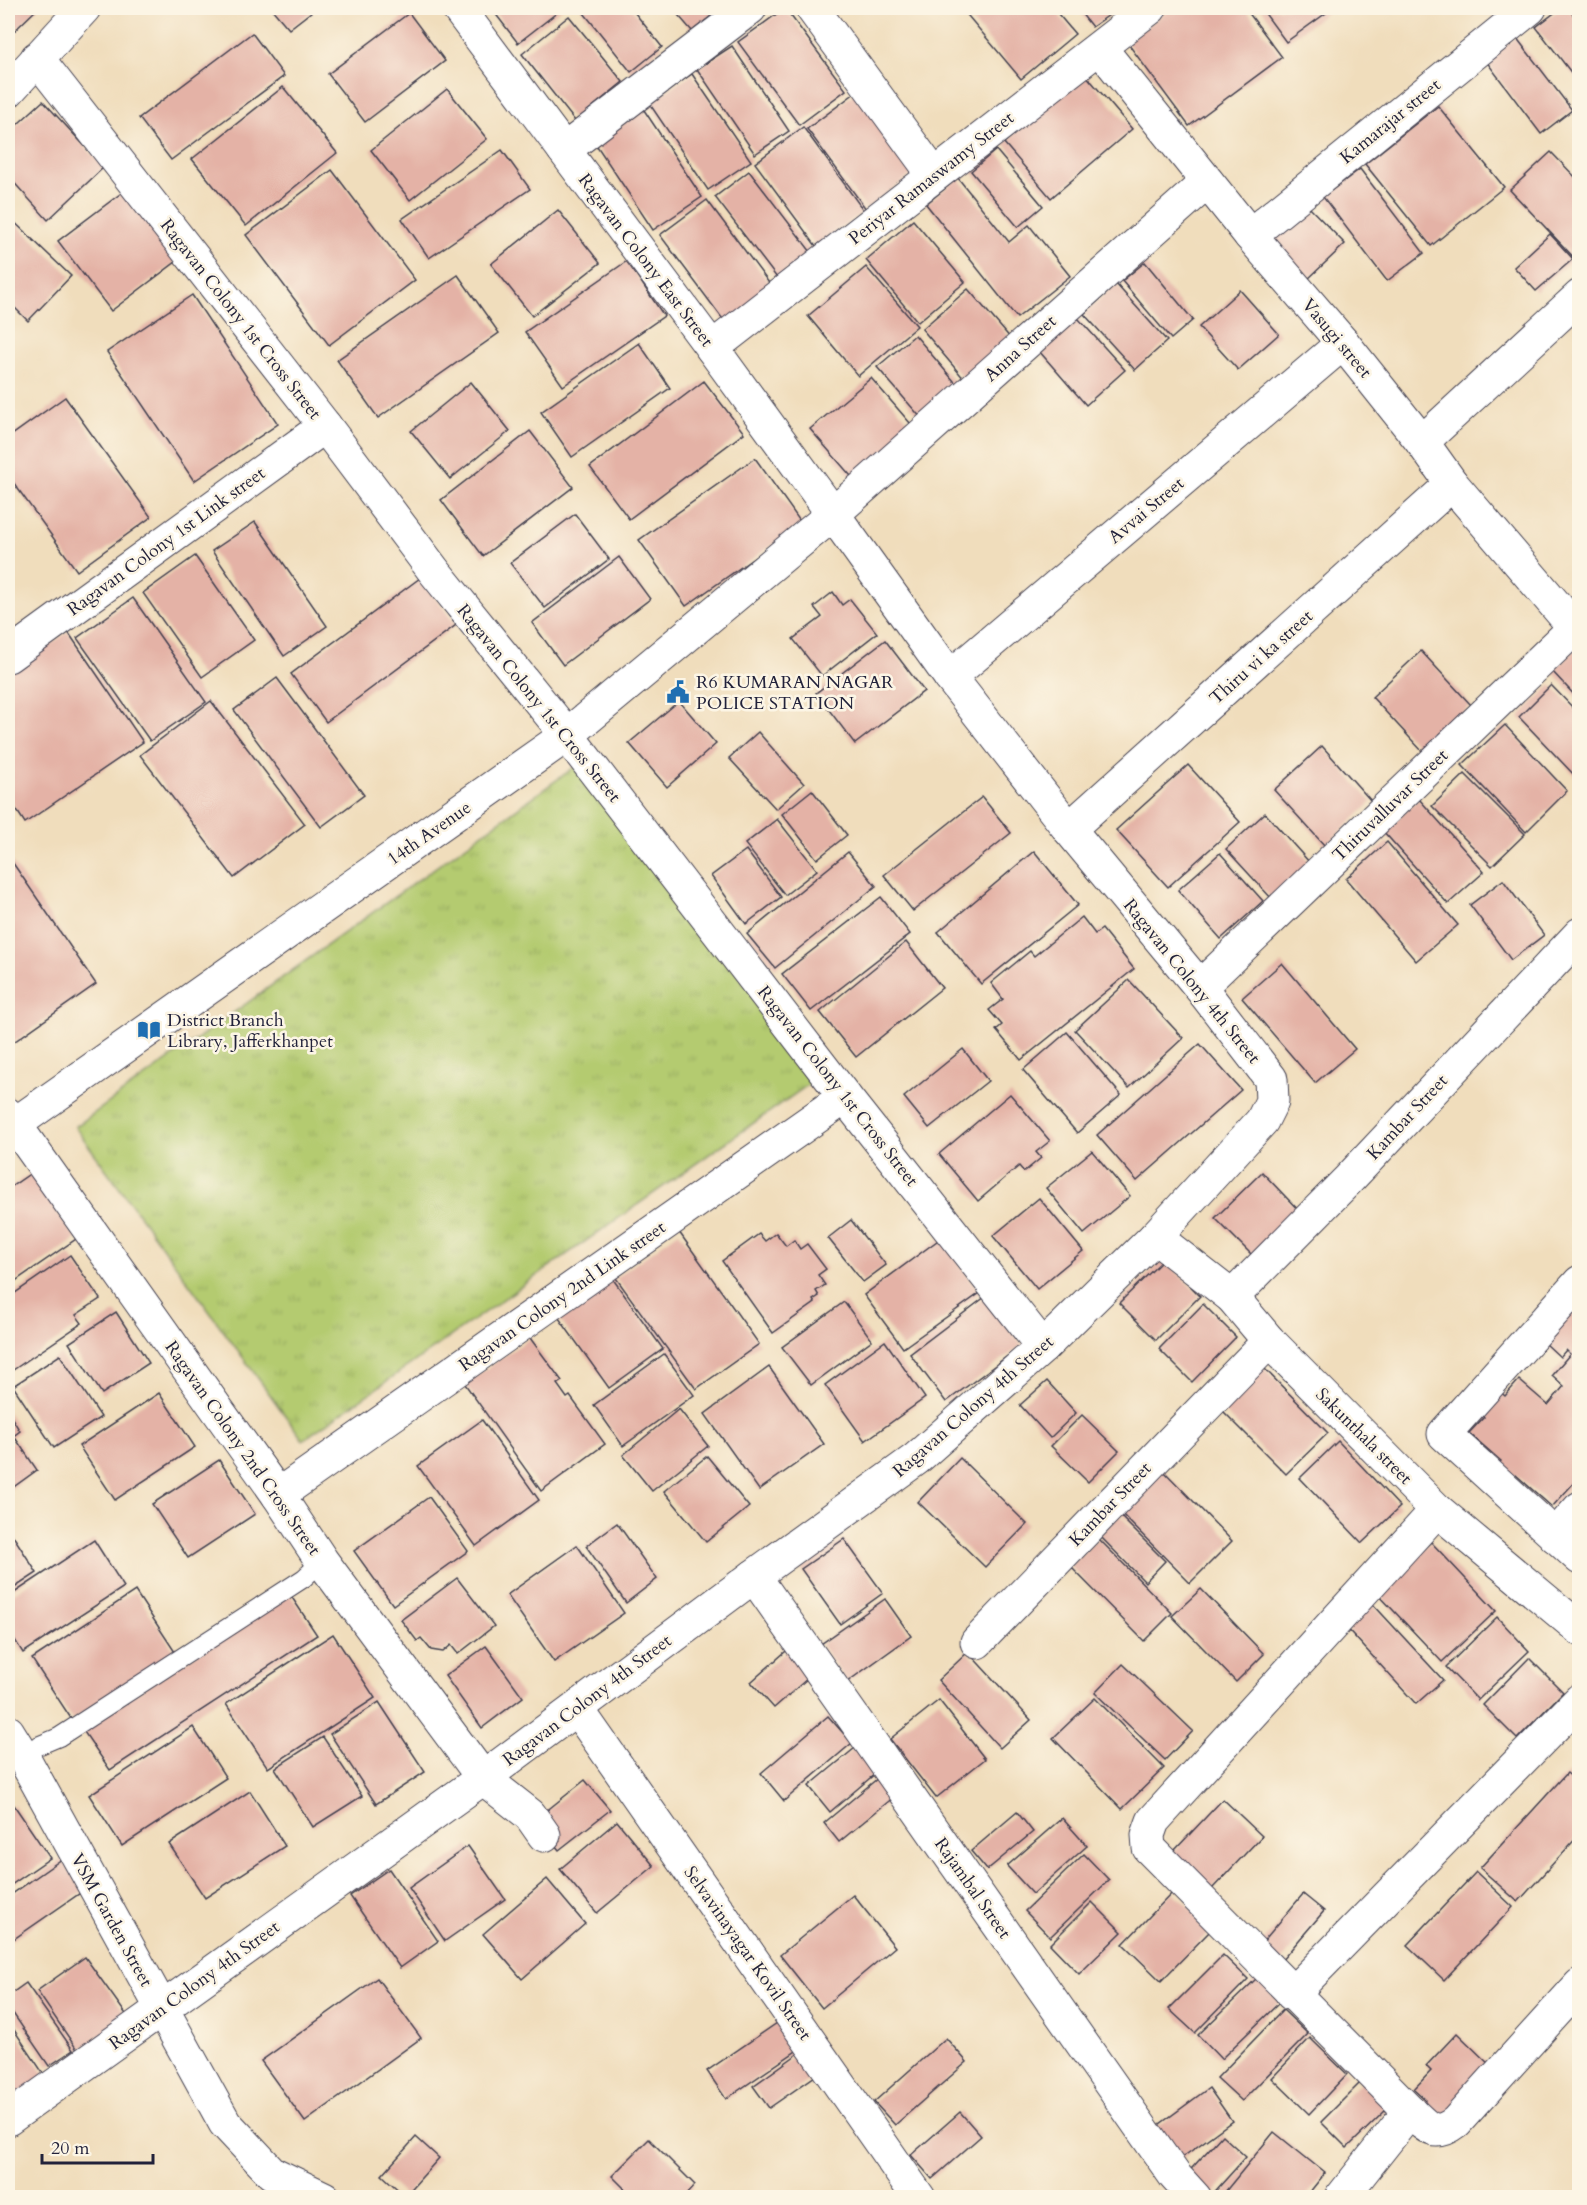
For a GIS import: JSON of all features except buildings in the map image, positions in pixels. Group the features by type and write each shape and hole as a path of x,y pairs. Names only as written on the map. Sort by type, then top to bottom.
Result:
{"street":[{"path":"8,91 84,8"},
{"name":"Ragavan Colony East Street","path":"459,8 833,514"},
{"path":"564,150 750,8"},
{"path":"812,8 934,176"},
{"name":"Periyar Ramaswamy Street","path":"712,348 1150,8"},
{"name":"Kamarajar street","path":"1250,235 1530,8"},
{"name":"Vasugi street","path":"1100,48 1250,235 1343,343 1422,442 1452,484 1577,626"},
{"name":"Ragavan Colony 1st Cross Street","path":"37,58 325,426 434,571 567,735 846,1097 1043,1347"},
{"name":"Anna Street","path":"833,514 1208,183"},
{"path":"1422,442 1580,296"},
{"name":"Avvai Street","path":"950,677 1343,343"},
{"name":"Ragavan Colony 1st Link street","path":"8,656 325,426"},
{"name":"Thiru vi ka street","path":"1069,829 1452,484"},
{"name":"Ragavan Colony 4th Street","path":"8,2119 483,1778 753,1576 916,1459 1043,1347 1155,1237 1262,1121 1272,1101 1271,1079 1200,987 1069,829 950,677 833,514"},
{"name":"14th Avenue","path":"10,1123 567,735 833,514"},
{"name":"Thiruvalluvar Street","path":"1200,987 1577,626"},
{"name":"Kambar Street","path":"1232,1297 1349,1179 1580,934"},
{"name":"Ragavan Colony 2nd Link street","path":"278,1495 846,1097"},
{"name":"Ragavan Colony 2nd Cross Street","path":"10,1123 278,1495 322,1561 483,1778 530,1815 544,1835"},
{"name":"Sakunthala street","path":"1155,1237 1232,1297 1269,1341 1437,1510 1580,1629"},
{"path":"1580,1282 1444,1434 1580,1558"},
{"name":"Kambar Street","path":"977,1642 1269,1341"},
{"path":"1555,1536 1580,1508"},
{"path":"1437,1510 1153,1821 1148,1834 1149,1848 1410,2111 1433,2130 1439,2132 1456,2122 1580,1985"},
{"name":"Rajambal Street","path":"753,1576 1169,2166 1195,2198"},
{"path":"1292,1994 1580,1700"},
{"name":"Selvavinayagar Kovil Street","path":"577,1709 919,2198"},
{"name":"VSM Garden Street","path":"14,1742 225,2123 272,2173 324,2198"},
{"path":"1341,2198 1410,2111"}],"lane":[{"path":"14,1742 59,1737 304,1578 322,1561"}],"green space":[{"path":"583,761 819,1077 303,1440 75,1127"}],"place":[{"name":"R6 KUMARAN NAGAR POLICE STATION","path":"678,692"},
{"name":"District Branch Library, Jafferkhanpet","path":"149,1030"}]}
